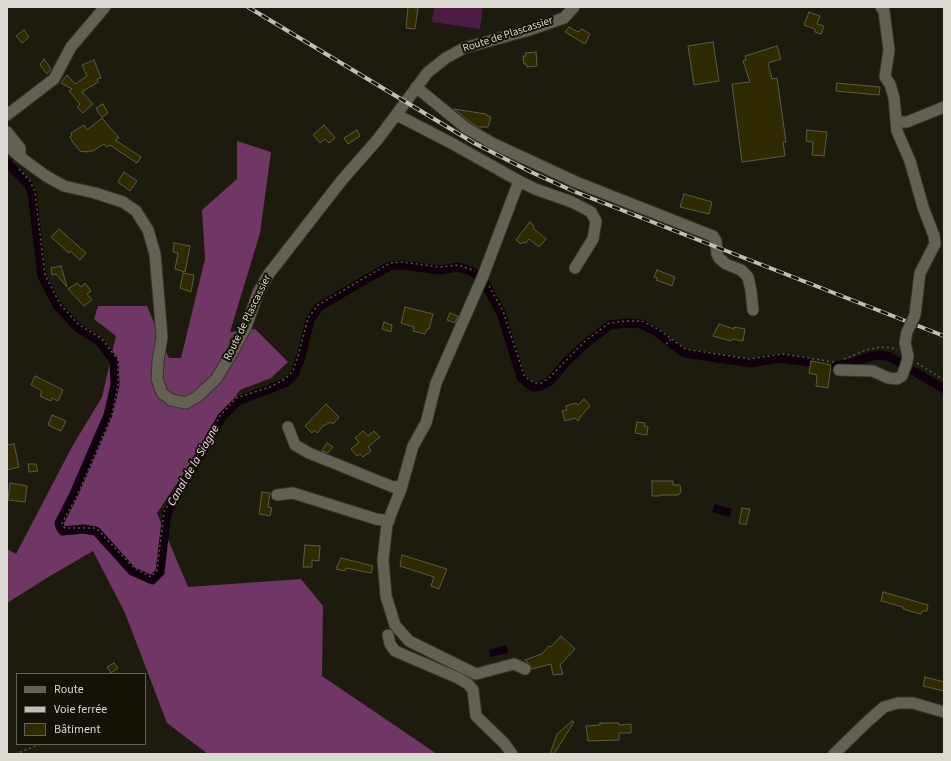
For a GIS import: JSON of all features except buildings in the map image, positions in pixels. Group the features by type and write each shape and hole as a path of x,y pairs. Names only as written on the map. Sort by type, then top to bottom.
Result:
{"street":[{"path":"7,115 54,79 71,47 105,7"},
{"name":"Route de Plascassier","path":"7,146 18,162 64,186 95,193 123,202 136,211 148,230 155,254 162,337 157,379 162,393 171,400 186,403 198,396 216,379 246,326 258,293 268,275 342,180 397,115 428,72 453,53 474,45 529,30 564,18 574,7"},
{"path":"838,364 873,371 888,378 897,379 902,376 907,363 905,343 907,332 914,315 920,273 935,244 910,161 897,131 894,98 890,84 885,76 888,50 884,11 881,7"},
{"path":"416,87 466,128 494,144 576,182 713,236 716,241 717,254 719,258 726,264 741,270 748,277 753,310"},
{"path":"896,122 907,122 944,107"},
{"path":"397,115 519,181 535,189 572,202 591,212 596,221 593,239 575,268"},
{"path":"7,132 20,148 18,162"},
{"path":"519,181 483,276 436,383 426,423 413,446 402,486 389,520 383,560 386,596 394,625 409,641 476,674 514,664 525,669"},
{"path":"288,428 295,445 309,453 393,487 402,486"},
{"path":"277,495 293,493 376,519 389,520"},
{"path":"388,635 390,644 395,651 458,678 468,684 473,690 476,716 504,743 512,754"},
{"path":"834,754 884,707 898,703 912,702 944,712"}],"path":[{"path":"18,162 36,192 45,275 60,304 78,324 102,339 118,360 118,385 112,414 76,498 62,524 66,528 96,528 134,568 151,577 157,570 164,512 220,416 236,398 270,387 286,379 292,371 297,359 308,318 318,305 390,263 402,262 439,267 459,265 472,269 483,276 503,311 524,375 534,383 541,383 549,378 584,342 609,323 642,321 658,329 685,349 749,359 783,354 838,364 866,350 880,347 892,348 907,363 944,380"},
{"path":"666,344 671,339"},
{"path":"15,754 38,745"}],"shaded area":[{"path":"434,7 483,7 480,29 432,22"},
{"path":"237,141 271,152 260,233 230,332 255,329 288,362 271,378 240,390 157,513 188,587 301,579 323,606 322,676 437,754 208,754 167,723 125,613 93,551 7,603 7,549 16,554 73,445 102,397 116,336 94,319 98,306 147,306 169,358 181,358 205,259 202,210 237,179"},
{"path":"715,504 732,509 729,517 712,512"},
{"path":"506,645 508,653 490,657 489,650"}],"waterway":[{"name":"Canal de la Siagne","path":"7,163 28,184 32,193 42,276 57,305 77,327 100,342 114,361 115,385 108,415 73,496 59,523 60,527 63,531 83,529 96,531 132,571 152,580 160,572 167,513 222,417 238,401 287,382 295,373 302,353 310,320 319,307 390,266 402,265 439,270 459,267 471,271 480,278"},
{"name":"Canal de la Siagne","path":"483,280 501,313 521,377 534,387 541,386 550,381 566,362 585,344 610,325 626,323 641,324 655,331 684,353 750,363 781,358 807,362"},
{"name":"Canal de la Siagne","path":"835,366 852,363 871,356 881,355 890,357 944,389"}],"railway":[{"path":"248,7 474,143 531,172 573,191 944,336"}]}
